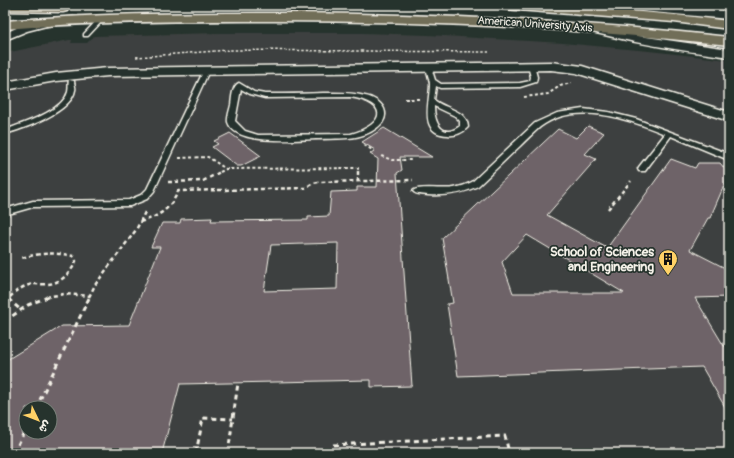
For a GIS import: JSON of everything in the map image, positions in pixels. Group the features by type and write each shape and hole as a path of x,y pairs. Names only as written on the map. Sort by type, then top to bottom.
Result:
{"main road":[{"path":"5,7 204,8 244,5"},
{"name":"American University Axis","path":"504,5 634,14 729,25"},
{"path":"655,8 707,22"},
{"path":"634,14 648,23 647,28 638,32"},
{"name":"American University Axis","path":"5,25 101,19 381,17 498,21 586,27 729,41"},
{"path":"707,22 700,25 701,30 715,39"}],"street":[{"path":"620,5 729,15"},
{"path":"676,10 729,6"},
{"path":"5,37 24,29 54,21"},
{"path":"586,27 658,44 729,53"},
{"path":"5,87 73,75 108,72 531,66 560,67 586,71 729,117"},
{"path":"5,87 71,81 140,72"}],"lane":[{"path":"86,35 101,19"},
{"path":"433,82 446,86 525,85 533,82 534,80 531,66"},
{"path":"428,68 433,82 430,122 435,128 443,132 458,132 464,127 464,121 459,115 441,108 432,101"},
{"path":"5,212 33,204 130,202 140,200 148,194 154,183 206,71"},
{"path":"239,85 252,93 264,96 363,96 378,104 383,112 383,116 378,125 374,128 362,134 351,136 250,136 237,130 231,121 239,85 240,71"},
{"path":"5,132 42,118 62,105 72,93 74,87 71,81"},
{"path":"417,191 452,192 468,188 475,184 538,125 546,120 568,113 587,112 610,114 632,120 729,157"},
{"path":"642,169 669,134"}],"path":[{"path":"381,156 392,160 413,160"},
{"path":"165,159 208,157 226,169"},
{"path":"154,183 203,181 226,169 358,168 358,181"},
{"path":"140,222 157,216 165,211 171,205 178,191 305,188 313,183 415,180"},
{"path":"608,209 631,181"},
{"path":"40,400 102,274 127,242 140,222 146,206 145,203 140,200"},
{"path":"5,302 18,290 27,285 50,284 60,280 67,274 76,261 73,256 62,254 34,254 22,258"},
{"path":"5,321 35,302 55,295 90,296"},
{"path":"8,299 21,310"},
{"path":"228,453 238,383"},
{"path":"196,453 203,418 233,418"},
{"path":"332,453 332,445 505,436 509,453"},
{"path":"14,453 20,440"}],"shaded area":[{"path":"220,33 363,33 428,35 563,43 729,60 729,453 5,453 5,53 69,40 72,40 71,43 87,43 94,36"}],"building":[{"name":"School of Sciences and Engineering","path":"588,126 604,133 585,154 596,159 547,215 607,248 671,159 695,168 698,163 720,163 729,174 710,218 708,218 690,250 729,270 729,297 695,298 724,346 729,346 729,414 702,367 458,376 447,304 453,303 442,238 558,129 576,138","holes":["527,235 624,293 513,293 502,262"]},
{"path":"384,128 432,157 400,157 402,170 397,173 412,386 371,387 371,380 180,384 162,453 5,453 5,361 62,326 129,325 160,247 151,247 162,223 180,223 181,219 212,218 211,221 308,220 308,217 329,216 331,192 357,191 357,187 377,187 378,159 370,154 375,150 362,142","holes":["338,243 337,289 264,291 271,245"]},
{"path":"230,133 261,156 241,166 237,166 212,147 218,144 214,141"}],"place":[{"name":"School of Sciences and Engineering","path":"668,276"}]}
